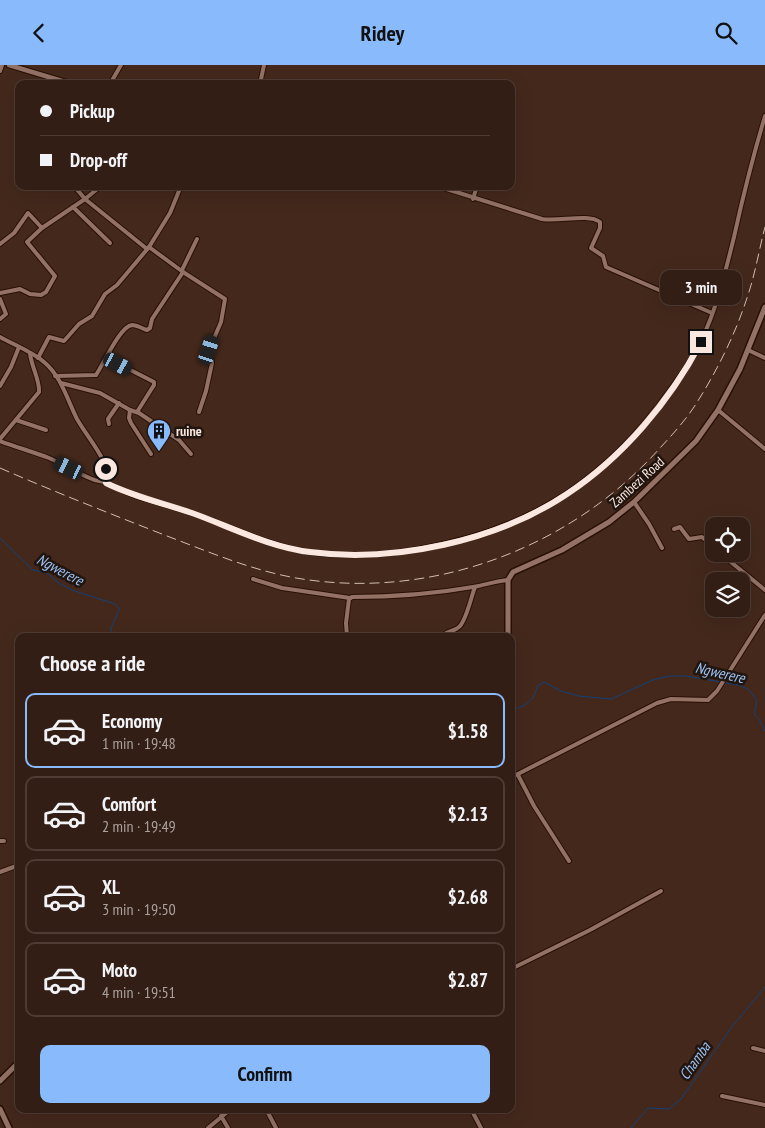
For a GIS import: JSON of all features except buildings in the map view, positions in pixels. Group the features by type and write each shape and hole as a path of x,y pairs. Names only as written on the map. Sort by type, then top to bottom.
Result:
{"main road":[{"name":"Zambezi Road","path":"508,580 513,572 562,550 609,522 634,502 696,441 718,410 740,369 765,307"},
{"path":"508,580 508,633"},
{"path":"0,1081 15,1066"},
{"path":"0,1109 10,1128"}],"street":[{"path":"0,71 2,65"},
{"path":"9,65 59,80"},
{"path":"112,80 121,65"},
{"path":"261,80 264,65"},
{"path":"30,353 31,365 39,390 0,440 46,457 94,480 136,496 186,511 268,542 309,552 335,555 381,554 440,545 484,534 518,521 551,504 606,463 648,419 681,377 701,342 721,291 748,174 765,116"},
{"path":"77,190 85,199 148,248 225,299 221,322 209,350 212,363 199,412"},
{"path":"0,293 20,289 30,294 41,295 48,289 55,276 27,242 42,228 96,190"},
{"path":"38,358 49,337 64,341 77,326 92,316 105,294 117,285 148,248 170,213 179,190"},
{"path":"448,190 549,221 582,218 598,220 601,225 591,248 603,256 606,267 712,313"},
{"path":"473,199 476,190"},
{"path":"73,207 110,243"},
{"path":"0,244 14,233 28,213 42,228"},
{"path":"55,375 79,374 94,376 107,358 114,342 131,325 147,330 150,328 152,319 183,271 198,239"},
{"path":"0,299 6,314 0,319"},
{"path":"0,337 45,363 61,383 77,418 104,462 106,483"},
{"path":"0,386 19,347"},
{"path":"748,351 765,358"},
{"path":"107,358 154,382 137,412"},
{"path":"61,383 93,391 137,412 179,439 192,454"},
{"path":"109,424 108,419 119,403"},
{"path":"130,410 130,421 151,454"},
{"path":"718,410 765,449"},
{"path":"16,420 46,430"},
{"path":"634,502 662,548"},
{"path":"674,529 680,527 689,539 702,537 705,540"},
{"path":"731,562 765,590"},
{"path":"253,579 282,588 350,598 390,597 475,587 508,580"},
{"path":"445,633 457,629 462,623 475,587"},
{"path":"347,633 346,623 350,598"},
{"path":"515,776 657,703 671,699 704,701 712,697 718,691 765,615"},
{"path":"515,778 570,861"},
{"path":"0,872 15,866"},
{"path":"515,967 590,930 662,891"},
{"path":"753,1048 765,1051"},
{"path":"722,1095 765,1105"},
{"path":"208,1128 225,1113"},
{"path":"268,1113 276,1128"},
{"path":"473,1113 481,1128"},
{"path":"221,1116 228,1128"}],"waterway":[{"name":"Ngwerere","path":"0,538 33,570 47,573 57,582 72,590 115,604 119,610 111,628 111,633"},
{"name":"Ngwerere","path":"515,709 529,702 534,696 537,686 544,682 561,691 578,696 611,699 653,680 669,676 686,676 721,682"},
{"name":"Ngwerere","path":"725,683 740,686 751,692 757,701 754,714 765,731"},
{"name":"Chamba","path":"631,1128 648,1108 669,1109 681,1099 731,1028 765,987"}],"railway":[{"path":"0,468 83,503 214,554 279,575 346,583 397,582 446,574 494,559 541,540 584,514 624,484 682,423 710,381 737,326 750,289 765,227"}],"place":[{"name":"ruine","path":"159,452"}],"route":[{"path":"106,469 106,483 122,491 186,511 283,547 335,555 368,555 410,551 440,545 484,534 518,521 551,504 588,479 630,441 681,377 701,342"}]}
